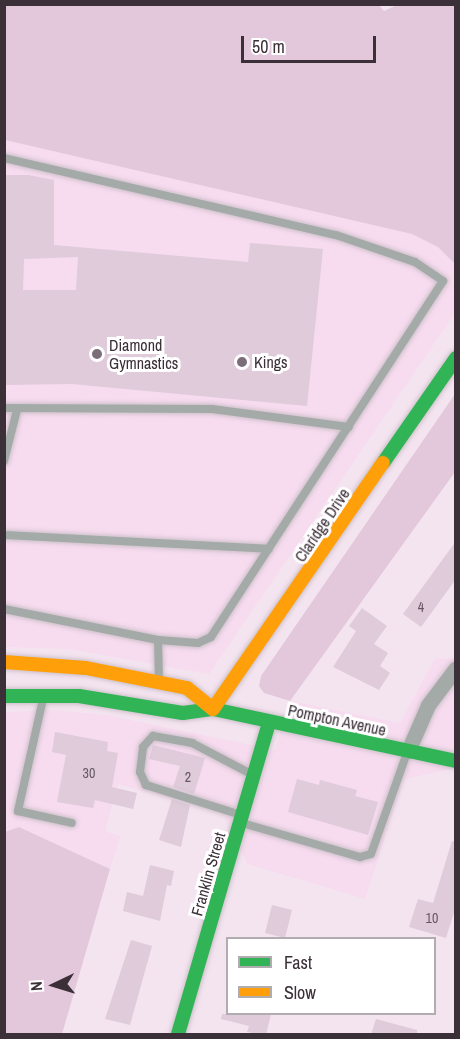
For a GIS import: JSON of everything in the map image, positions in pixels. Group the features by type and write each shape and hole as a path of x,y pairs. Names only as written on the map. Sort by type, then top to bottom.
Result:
{"street":[{"name":"Claridge Drive","path":"213,709 456,358"},
{"name":"Pompton Avenue","path":"4,662 86,668 187,688 213,709"},
{"path":"408,752 428,705 456,668"},
{"name":"Pompton Avenue","path":"4,696 44,695 111,700 183,713 213,709 456,761"},
{"name":"Franklin Street","path":"178,1035 268,722"}],"lane":[{"path":"4,158 336,235 415,262 443,281 211,637 198,643 158,640 4,609"},
{"path":"4,408 17,410 212,409 349,428"},
{"path":"4,461 17,410"},
{"path":"4,535 269,549"},
{"path":"158,640 159,682"},
{"path":"44,695 18,811 72,823"},
{"path":"254,776 231,767 192,744 153,736 143,747 140,772 146,784 241,819 360,857 371,854 378,844 395,778 408,752"}],"shaded area":[{"path":"5,5 379,5 384,11 397,5 455,5 455,264 438,247 412,234 5,140"},
{"path":"5,140 412,234 439,247 455,264 455,313 209,674 69,649 5,647"},
{"path":"455,394 455,472 290,701 264,693 259,686 261,676"},
{"path":"455,658 455,768 404,779 365,899 248,864 223,813 118,784 105,831 120,836 110,869 19,827 5,832 5,712 53,710 106,715 275,750 290,701 400,723 435,659"},
{"path":"19,827 110,869 62,1034 5,1034 5,832"}],"building":[{"path":"4,175 28,175 54,180 54,245 248,262 250,243 323,249 307,406 72,384 4,385","holes":["78,257 76,290 23,290 24,259"]},
{"path":"456,541 456,579 421,627 403,614"},
{"path":"362,608 387,626 374,644 388,653 380,666 390,673 379,690 333,667 356,631 349,626"},
{"path":"55,732 108,742 107,751 118,753 112,787 137,793 133,809 95,800 93,808 57,802 66,755 52,752"},
{"path":"153,745 205,758 194,794 173,787 180,766 149,759"},
{"path":"297,779 319,785 320,780 357,790 355,796 378,802 368,835 288,812"},
{"path":"172,799 190,805 181,847 159,840"},
{"path":"452,841 456,842 456,906 446,938 409,927 418,899 433,903"},
{"path":"150,865 174,871 171,886 167,885 160,921 123,911 127,892 143,896"},
{"path":"272,905 292,910 285,937 265,933"},
{"path":"131,940 152,946 130,1025 105,1019"},
{"path":"222,1014 271,1015 266,1035 247,1032 249,1026 221,1019"},
{"path":"376,1019 417,1030 417,1035 371,1035"}],"traffic: fast":[{"path":"383,463 456,358"},
{"path":"4,696 79,696 183,713 213,709 456,761"},
{"path":"178,1034 269,722"}],"traffic: slow":[{"path":"213,709 383,463"},
{"path":"4,662 86,668 187,688 213,709"}],"place":[{"name":"Diamond Gymnastics","path":"97,354"},
{"name":"Kings","path":"242,362"}]}
